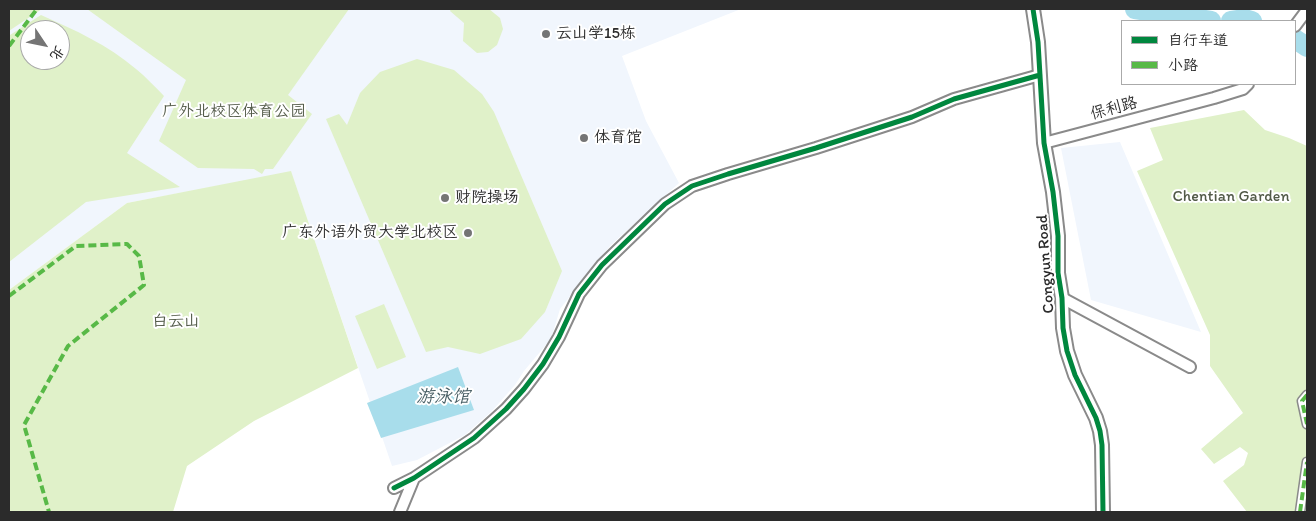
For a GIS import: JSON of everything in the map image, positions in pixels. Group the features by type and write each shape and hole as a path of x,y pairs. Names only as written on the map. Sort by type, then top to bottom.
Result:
{"street":[{"name":"Congyun Road","path":"1033,9 1038,42 1044,143 1053,192 1058,236 1058,273 1062,298 1063,328 1067,351 1075,375 1100,430 1102,445 1102,512"},
{"path":"1296,24 1307,10"},
{"path":"394,488 414,478 474,438 506,409 543,364 559,337 579,294 602,265 665,204 692,186 912,117 954,99 1040,75"},
{"name":"保利路","path":"1044,143 1222,96 1243,89 1247,85"},
{"path":"1062,298 1190,367"},
{"path":"1307,395 1302,401 1307,424"},
{"path":"1300,512 1307,462"},
{"path":"400,512 414,478"}],"shaded area":[{"name":"广东外语外贸大学北校区","path":"42,9 741,9 622,56 646,121 679,183 610,246 560,309 551,339 491,412 465,435 417,460 392,466 291,172 127,203 9,290 9,31 20,24 20,70 70,70 70,20 26,20"},
{"path":"1120,142 1201,332 1091,300 1061,148"}],"green space":[{"path":"9,9 42,9 26,20 20,20 20,24 9,31"},
{"name":"广外北校区体育公园","path":"87,9 349,9 288,95 312,114 273,169 265,169 262,174 254,169 198,168 159,141 186,80"},
{"path":"451,9 489,9 500,18 503,29 497,45 488,52 477,53 463,41 464,23 450,11"},
{"path":"41,15 52,20 33,20"},
{"path":"70,28 103,45 140,72 164,96 127,153 180,187 86,202 9,262 10,35 20,29 20,70 70,70"},
{"name":"财院操场","path":"417,59 454,70 482,94 494,112 562,271 545,312 521,339 480,354 448,347 426,352 326,119 339,114 347,125 360,93 380,72"},
{"name":"Chentian Garden","path":"1244,110 1265,130 1307,146 1307,512 1247,512 1223,481 1244,465 1248,453 1240,447 1214,464 1201,449 1243,413 1210,366 1210,335 1137,171 1163,160 1150,128"},
{"name":"白云山","path":"291,171 358,368 254,421 187,466 173,512 9,512 9,290 127,203"},
{"path":"384,304 406,357 377,369 355,316"}],"water":[{"name":"游泳馆","path":"458,367 474,410 381,438 367,403"}],"waterway":[{"path":"1135,9 1205,20"},
{"path":"1238,20 1248,20"},
{"path":"1296,40 1307,47"}],"marked path":[{"path":"9,46 37,9"},
{"path":"9,296 76,246 127,244 139,256 144,285 68,346 24,425 49,512"},
{"path":"1307,395 1302,401 1307,424"},
{"path":"1300,512 1307,462"}],"cycle path":[{"path":"1033,9 1038,42 1044,143 1053,192 1058,236 1058,273 1062,298 1063,328 1067,351 1075,375 1096,418 1100,431 1103,512"},
{"path":"394,488 414,478 474,438 506,409 543,364 559,337 579,294 602,265 665,204 692,186 912,117 954,99 1040,75"}],"place":[{"name":"云山学15栋","path":"546,34"},
{"name":"体育馆","path":"584,138"},
{"name":"财院操场","path":"445,198"},
{"name":"广东外语外贸大学北校区","path":"468,233"}]}
